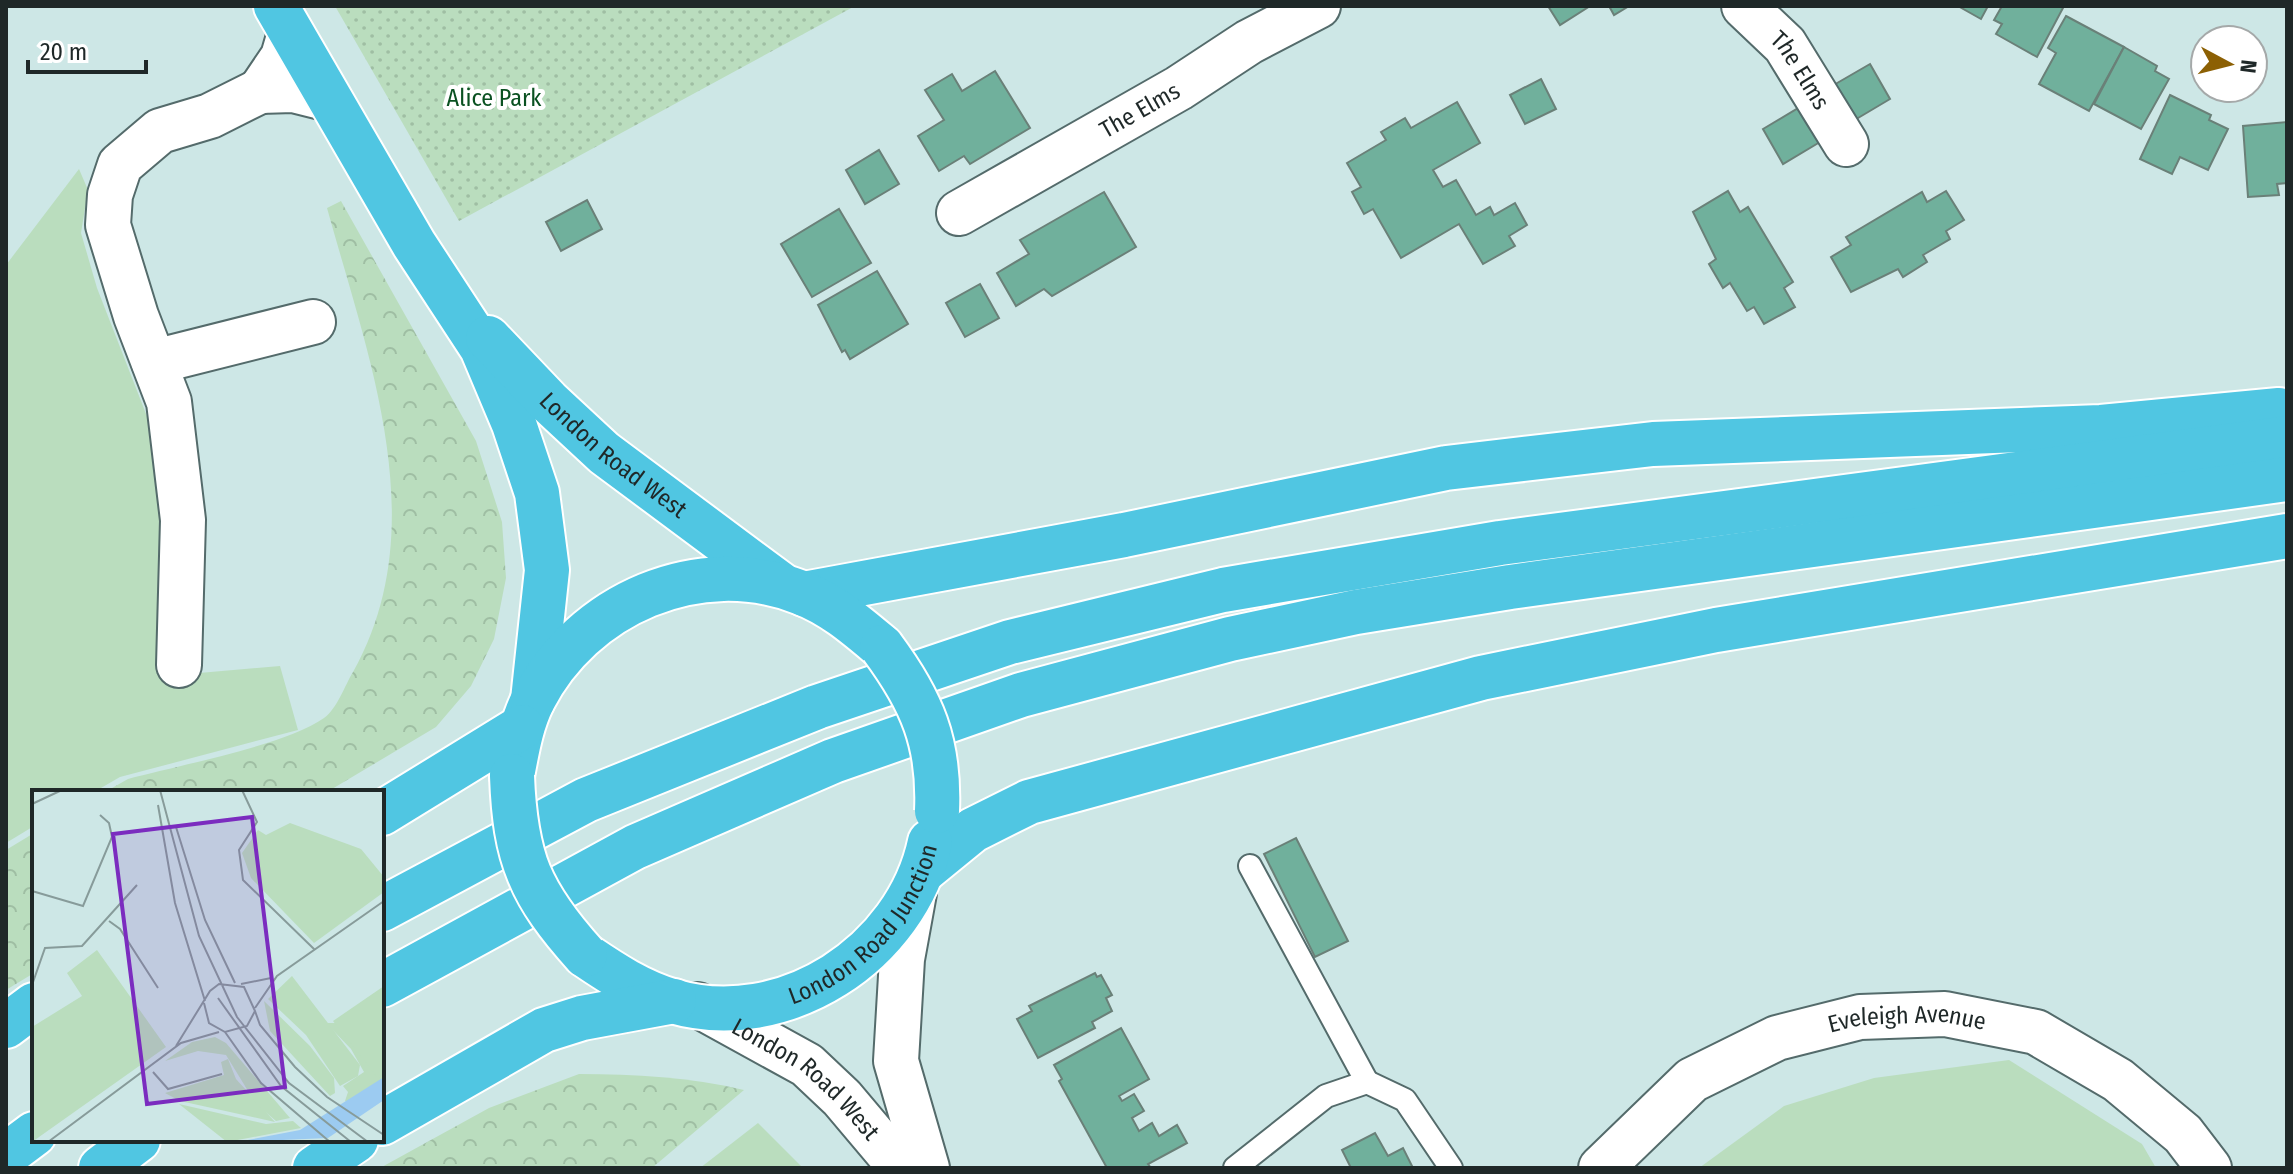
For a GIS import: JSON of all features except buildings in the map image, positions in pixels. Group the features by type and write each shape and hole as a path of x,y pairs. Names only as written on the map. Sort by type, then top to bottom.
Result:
{"highway":[{"name":"London Road West","path":"283,20 414,244 458,308 487,361 537,493 547,570 527,713"},
{"name":"London Road West","path":"458,308 548,401 604,453 794,590"},
{"path":"794,590 1124,535 1446,468 1653,444 2101,427 2287,409"},
{"path":"384,908 586,800 817,707 1010,642 1223,590 1500,543 2287,438"},
{"path":"384,984 635,847 833,761 1021,695 1230,639 1356,612 1510,587 2287,479"},
{"path":"919,882 973,830 1029,802 1481,678 1716,630 2287,536"},
{"name":"London Road Junction","path":"743,579 794,590 846,616 882,647 911,686 930,730 939,776 937,811 919,882 876,944 846,969 800,994 750,1006 686,1003 627,983 585,955 551,918 527,874 514,826 512,776 527,713 555,663 585,631 632,601 658,589 700,580 743,579"},
{"path":"384,812 527,713"},
{"path":"384,1122 544,1030 582,1018 686,1003"},
{"path":"6,1026 32,1006"},
{"path":"6,1155 32,1136"},
{"path":"101,1168 135,1142"},
{"path":"315,1168 353,1142"}],"street":[{"name":"The Elms","path":"959,213 1179,88 1249,42 1318,6"},
{"name":"The Elms","path":"1744,6 1785,45 1846,144"},
{"path":"260,91 283,57 283,20"},
{"path":"179,665 183,520 169,402 108,225 110,195 120,165 160,131 210,116 260,91 293,90 329,99"},
{"path":"154,362 313,322"},
{"name":"London Road West","path":"919,882 902,959 895,1045 896,1061 927,1168"},
{"name":"London Road West","path":"686,1003 807,1065 842,1098 901,1168"},
{"name":"Eveleigh Avenue","path":"1601,1168 1692,1080 1777,1038 1860,1017 1945,1014 2036,1032 2091,1064 2118,1080 2183,1134 2209,1168"}],"lane":[{"path":"1250,866 1367,1082 1405,1100 1451,1168"},
{"path":"1235,1168 1326,1096 1367,1082"}],"green space":[{"name":"Alice Park","path":"335,6 855,6 459,221"},
{"path":"79,169 88,190 81,233 97,288 148,419 163,487 165,676 280,666 298,730 120,777 97,790 32,790 32,827 6,843 6,265"},
{"path":"341,201 476,441 502,522 506,578 494,639 471,686 436,727 330,790 109,790 128,779 258,746 324,718 333,709 353,672 377,616 389,559 392,500 386,441 375,382 327,208"},
{"path":"32,834 32,974 6,990 6,850"},
{"path":"2009,1060 2142,1144 2156,1168 1699,1168 1784,1106 1874,1078"},
{"path":"579,1074 662,1077 744,1090 652,1168 380,1168 489,1108"},
{"path":"758,1123 803,1168 700,1168"}]}
